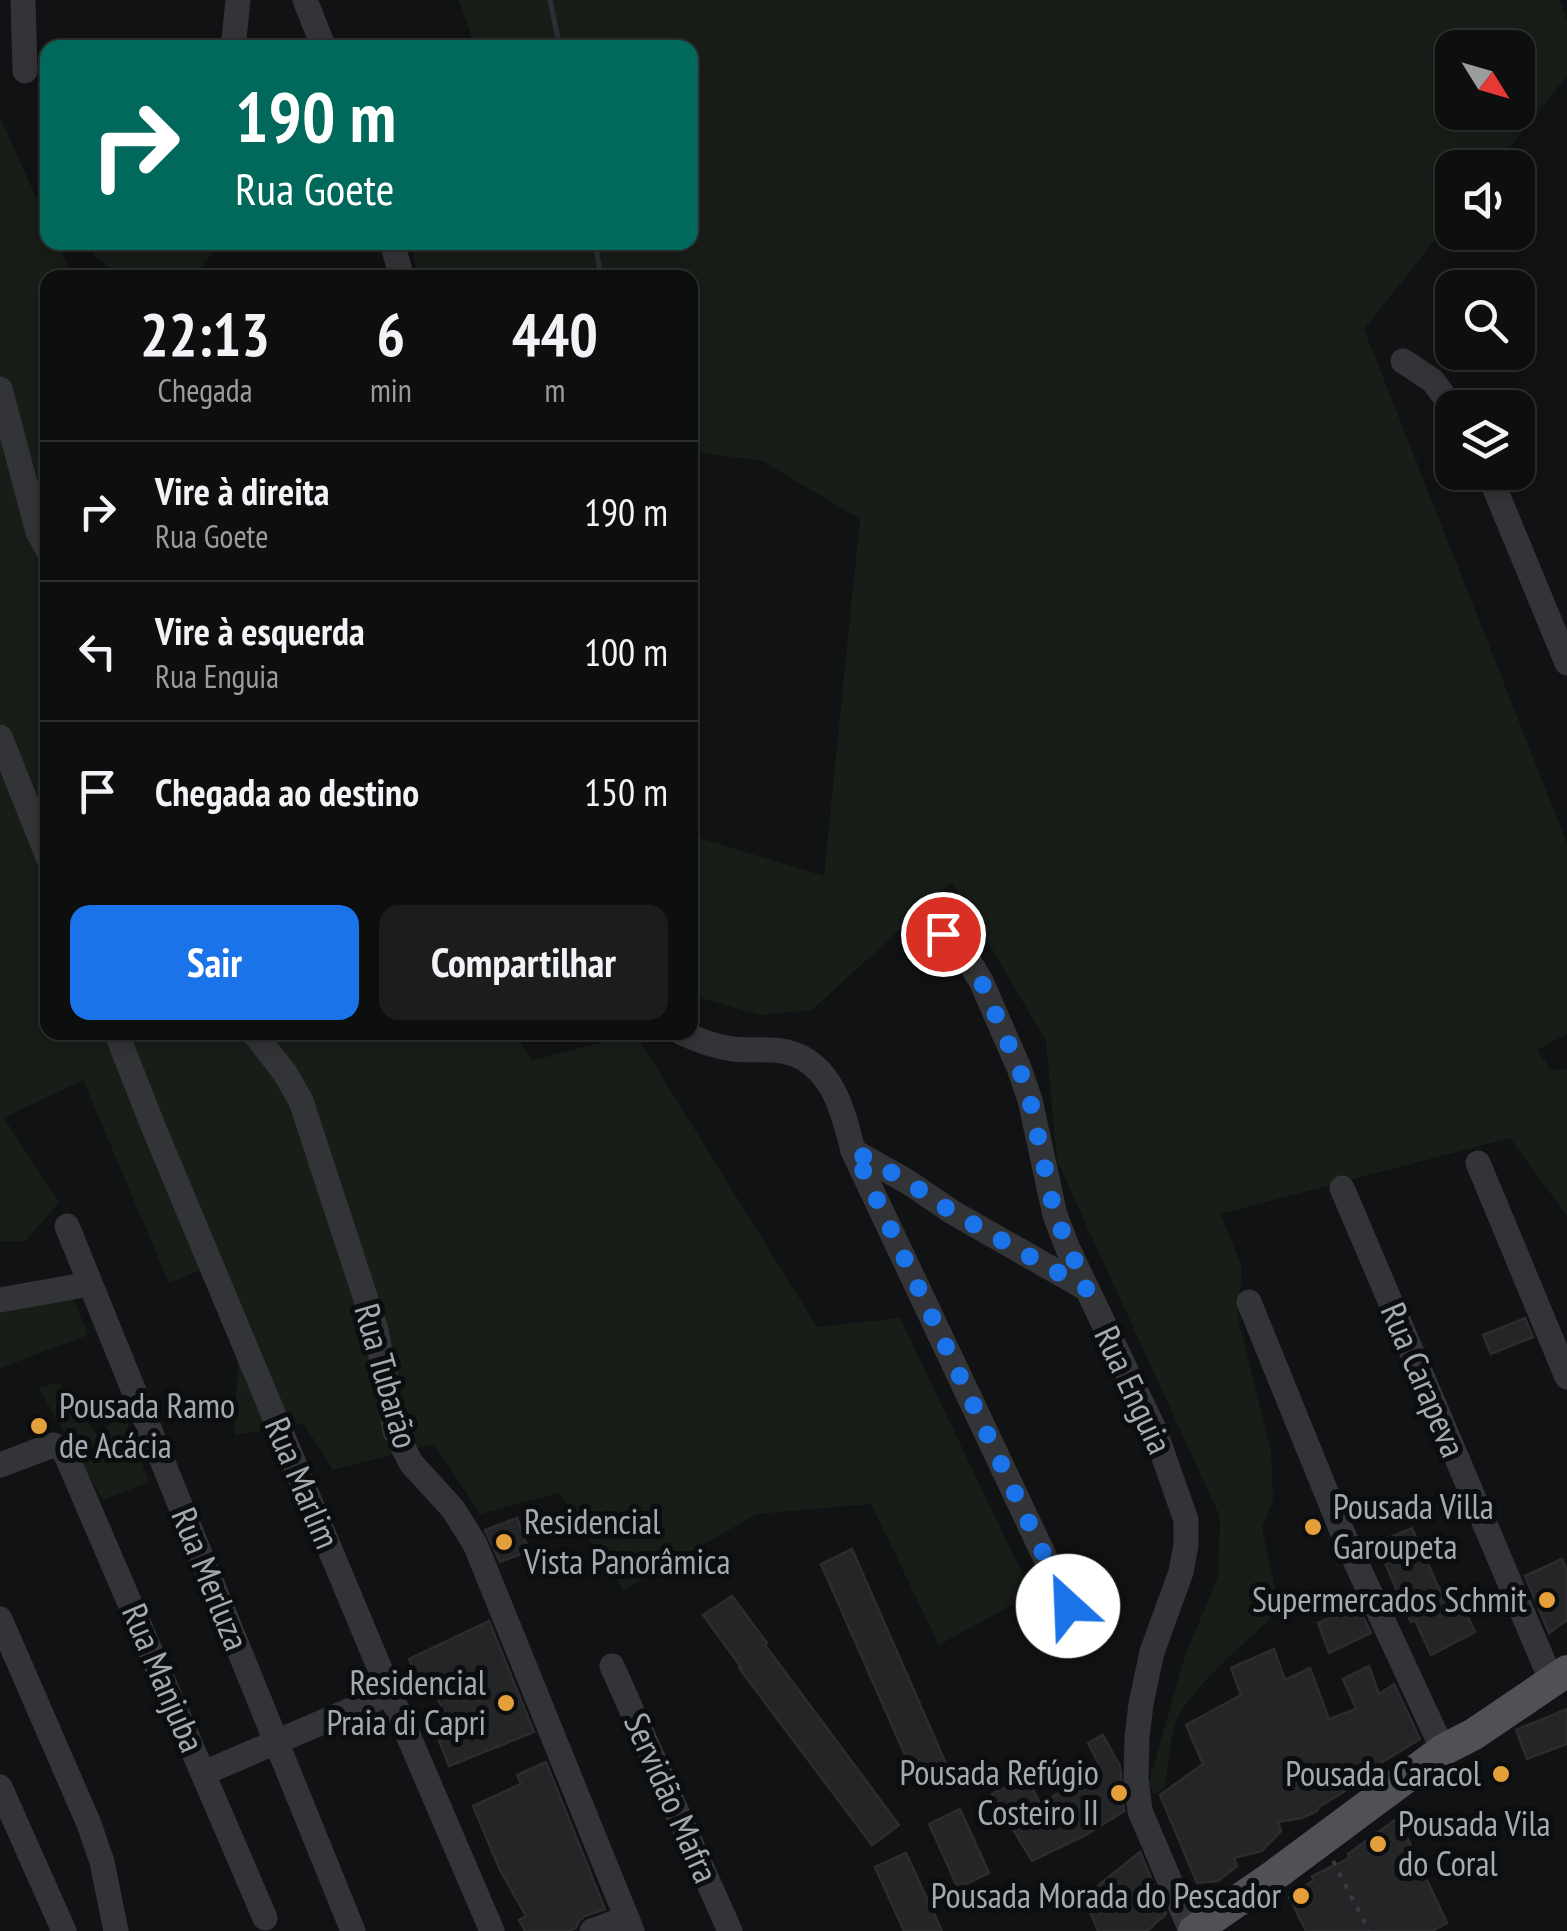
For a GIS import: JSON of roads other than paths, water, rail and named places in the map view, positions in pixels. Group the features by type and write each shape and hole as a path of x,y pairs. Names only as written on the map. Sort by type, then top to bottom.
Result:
{"main road":[{"path":"1192,1931 1443,1750 1474,1734 1559,1676"}],"street":[{"path":"23,0 25,71"},
{"path":"305,0 321,40"},
{"path":"233,4 233,40"},
{"path":"1403,361 1439,390"},
{"path":"0,389 40,536"},
{"path":"1495,490 1567,663"},
{"path":"0,736 40,837"},
{"name":"Rua Enguia","path":"943,934 981,981 1019,1068 1030,1100 1055,1215 1154,1429 1186,1520 1181,1572 1152,1652 1137,1737 1140,1812 1192,1931"},
{"name":"Rua Marlim","path":"119,1040 492,1931"},
{"name":"Rua Tubarão","path":"259,1040 301,1102 376,1330 395,1431 410,1462 453,1509 475,1544 629,1924"},
{"path":"697,1040 733,1049 788,1052 810,1062 830,1084 843,1108 854,1151 1068,1606"},
{"path":"854,1151 1087,1289"},
{"path":"1478,1162 1567,1378"},
{"name":"Rua Carapeva","path":"1342,1188 1559,1676"},
{"name":"Rua Merluza","path":"67,1226 353,1931"},
{"path":"0,1300 90,1284"},
{"path":"1248,1302 1346,1541 1443,1750"},
{"name":"Rua Manjuba","path":"0,1465 53,1445 64,1450 265,1918"},
{"path":"3,1634 89,1824 102,1862 116,1931"},
{"name":"Servidão Mafra","path":"612,1666 730,1931"},
{"path":"204,1773 390,1693"},
{"path":"0,1787 64,1931"},
{"path":"592,1931 629,1924"}],"waterway":[{"path":"550,0 558,40"},
{"path":"596,250 600,270"}],"place":[{"name":"Pousada Ramo de Acácia","path":"39,1426"},
{"name":"Pousada Villa Garoupeta","path":"1313,1527"},
{"name":"Residencial Vista Panorâmica","path":"504,1542"},
{"name":"Supermercados Schmit","path":"1547,1600"},
{"name":"Residencial Praia di Capri","path":"506,1703"},
{"name":"Pousada Caracol","path":"1501,1774"},
{"name":"Pousada Refúgio Costeiro II","path":"1119,1793"},
{"name":"Pousada Vila do Coral","path":"1378,1844"},
{"name":"Pousada Morada do Pescador","path":"1301,1896"}]}
